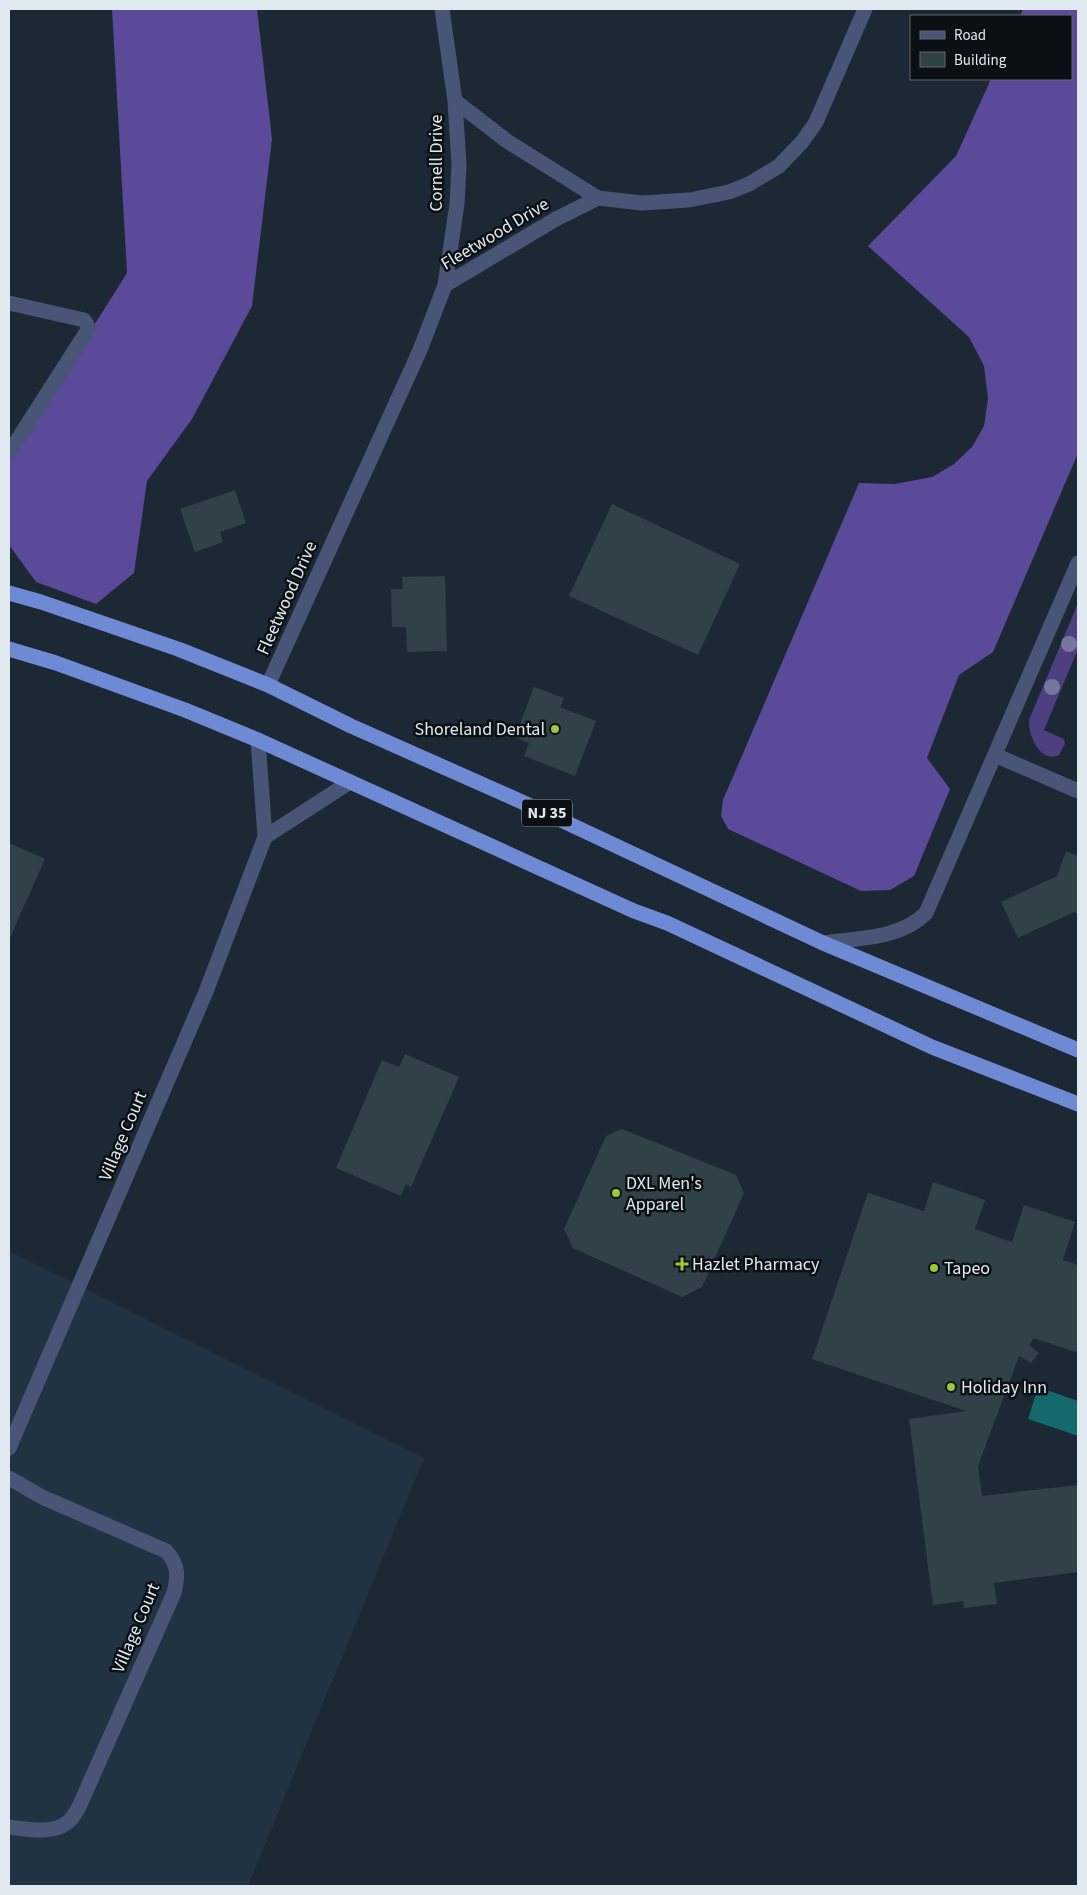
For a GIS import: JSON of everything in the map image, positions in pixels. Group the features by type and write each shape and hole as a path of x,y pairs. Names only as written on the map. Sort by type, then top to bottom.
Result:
{"highway":[{"name":"NJ 35","path":"9,593 41,602 178,649 268,684 359,729 531,806 824,943 1078,1050"},
{"path":"9,649 56,663 176,706 258,740 634,910 667,923 932,1046 1078,1104"}],"street":[{"name":"Cornell Drive","path":"442,9 455,101 459,165 457,204 445,285"},
{"path":"598,198 642,203 689,200 729,192 749,184 779,166 802,142 816,122 865,9"},
{"name":"Cornell Drive","path":"455,101 507,141 598,198"},
{"name":"Fleetwood Drive","path":"268,684 420,350 445,285 556,218 598,198"},
{"path":"9,303 84,320 89,328 9,453"},
{"path":"824,943 887,934 909,926 926,913 1078,563"},
{"name":"Village Court","path":"9,1448 205,994 265,837 258,740"},
{"path":"995,756 1073,789"},
{"path":"265,837 350,782"},
{"name":"Village Court","path":"9,1478 42,1497 166,1551 173,1559 178,1575 174,1593 78,1809 68,1822 54,1829 40,1831 9,1827"}],"shaded area":[{"path":"112,9 257,9 272,139 252,306 192,419 147,481 134,573 96,604 36,582 9,545 9,460 127,273"},
{"path":"1023,9 1078,9 1078,453 993,652 959,675 927,758 950,789 914,876 890,890 861,891 728,829 721,816 723,800 859,483 895,484 932,477 954,464 972,447 984,426 988,398 984,366 969,337 868,246 956,156 991,80 1072,80 1072,15 1020,15"},
{"path":"1078,603 1078,649 1044,730 1064,739 1065,744 1059,755 1052,757 1041,752 1036,746 1029,726 1029,720"},
{"path":"9,1251 424,1458 248,1886 9,1886"},
{"path":"1038,1387 1078,1401 1078,1436 1028,1419"}],"building":[{"path":"235,490 246,523 220,532 223,542 195,552 180,509"},
{"path":"612,504 740,564 698,655 569,596"},
{"path":"445,576 447,651 407,652 406,627 392,627 391,589 403,589 402,577"},
{"name":"Shoreland Dental","path":"534,687 564,698 560,707 596,721 575,776 524,756 529,743 515,737"},
{"path":"9,843 45,859 9,940"},
{"path":"1066,851 1078,856 1078,914 1074,912 1018,938 1001,902 1057,876"},
{"path":"405,1054 459,1077 411,1187 406,1184 401,1196 336,1168 382,1060 399,1067"},
{"path":"622,1129 736,1175 744,1193 702,1287 682,1297 573,1248 564,1229 606,1136"},
{"name":"Holiday Inn","path":"933,1182 985,1200 975,1229 1012,1242 1024,1205 1075,1222 1063,1260 1078,1265 1078,1353 1034,1338 1029,1345 1039,1353 1031,1363 1019,1356 978,1466 982,1496 1078,1485 1078,1572 994,1583 997,1604 964,1608 963,1601 933,1605 909,1419 966,1411 812,1359 868,1193 924,1211"}],"place":[{"name":"Shoreland Dental","path":"555,729"},
{"name":"DXL Men's Apparel","path":"616,1193"},
{"name":"Hazlet Pharmacy","path":"682,1264"},
{"name":"Tapeo","path":"934,1268"},
{"name":"Holiday Inn","path":"951,1387"}]}
